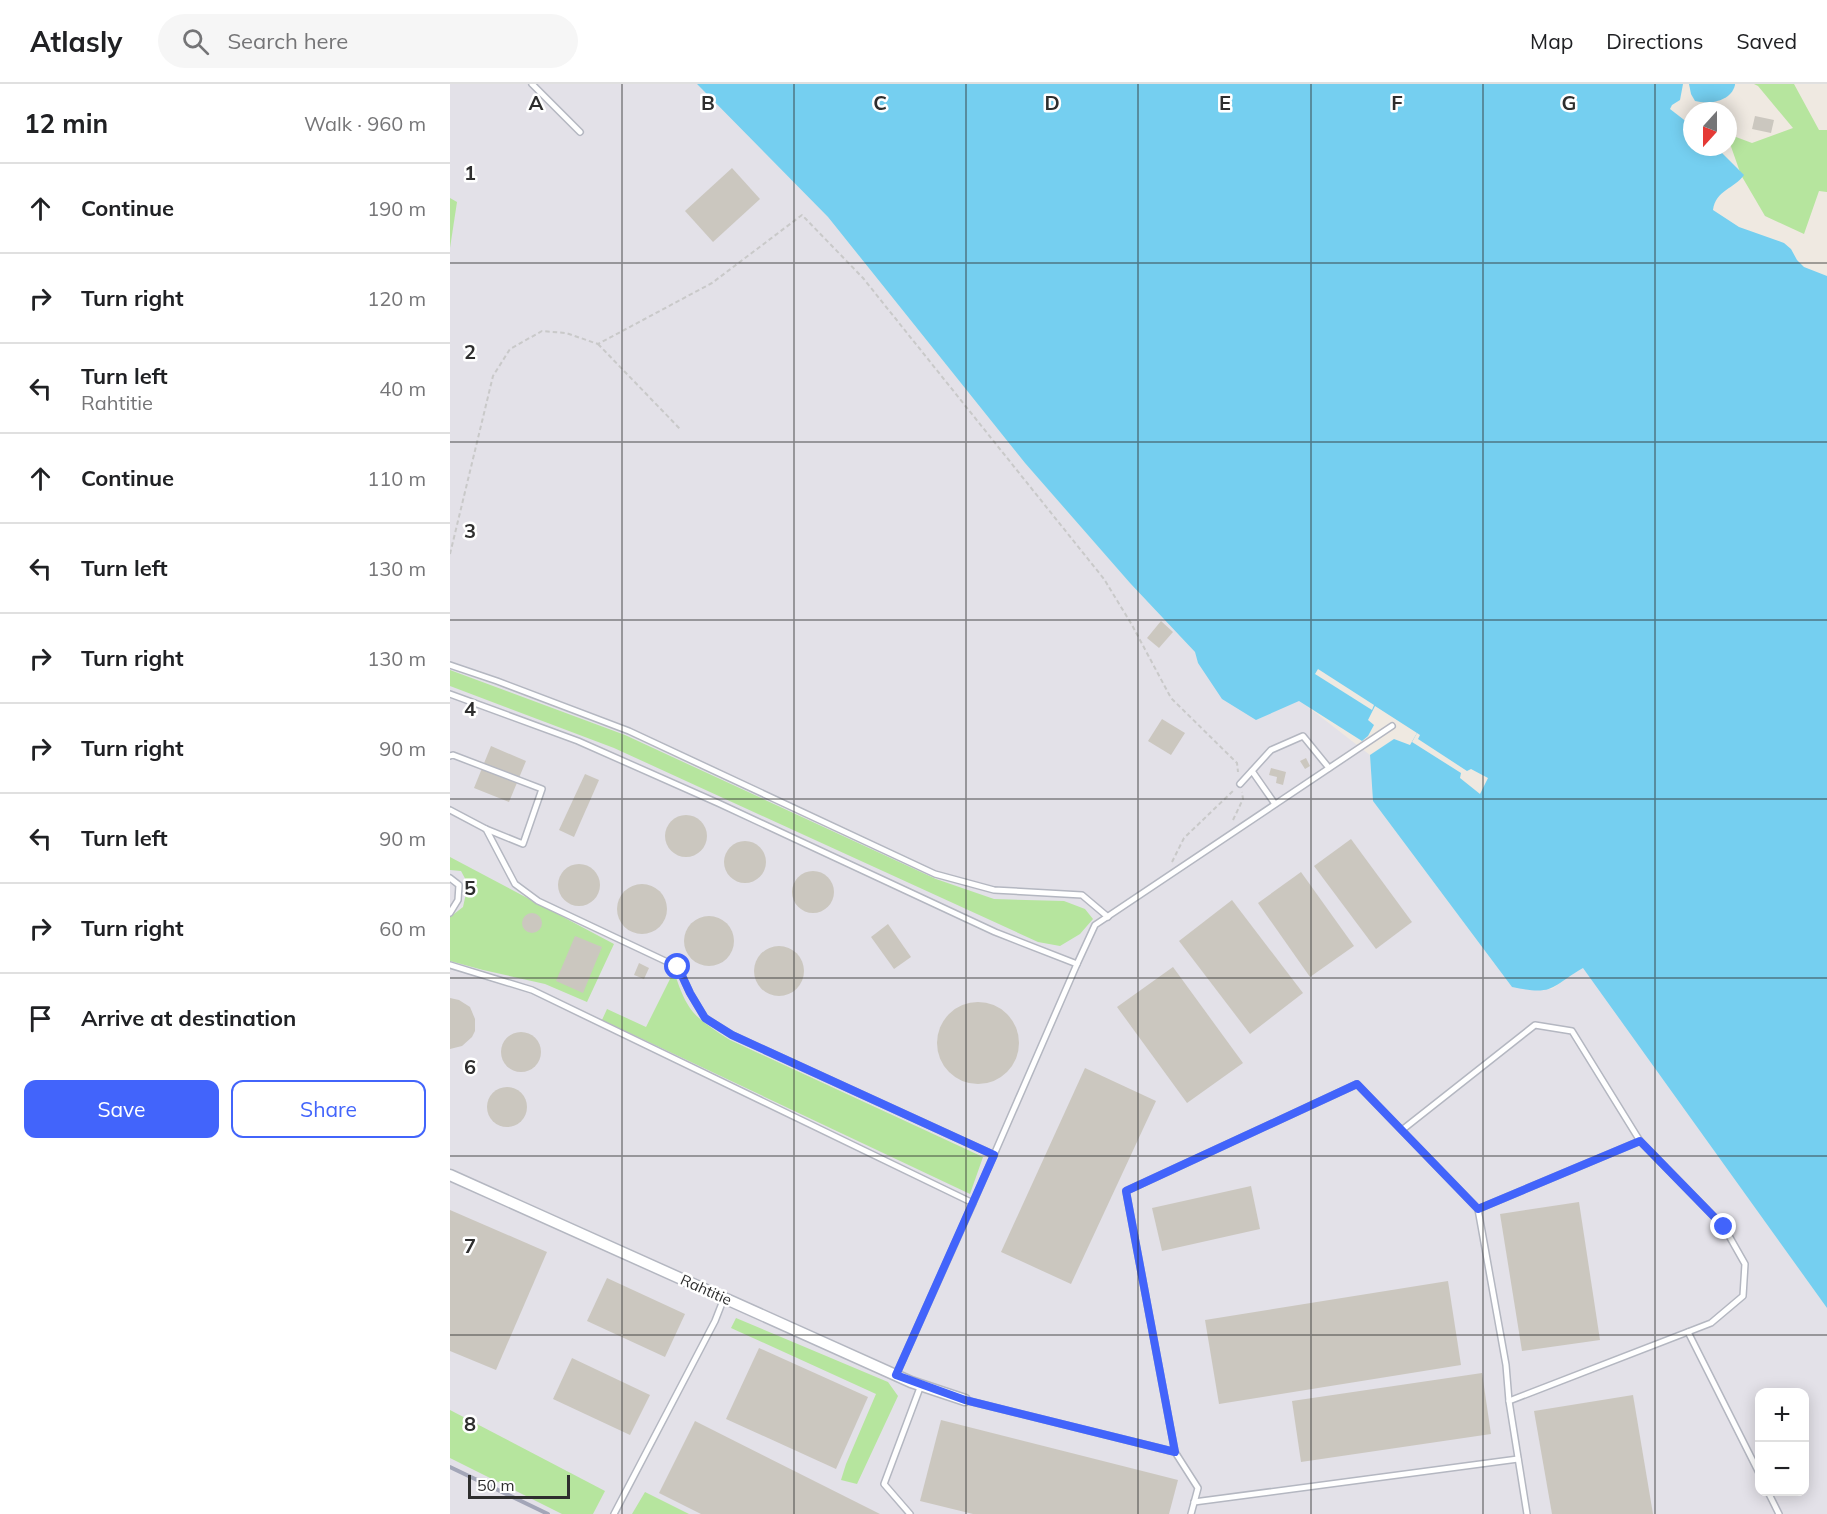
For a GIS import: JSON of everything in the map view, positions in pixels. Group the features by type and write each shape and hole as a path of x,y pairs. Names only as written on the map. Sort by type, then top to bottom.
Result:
{"street":[{"name":"Rahtitie","path":"450,1174 896,1375 965,1400"}],"lane":[{"path":"532,84 580,132"},
{"path":"450,665 628,731 935,874 994,890 1082,895 1108,917"},
{"path":"450,694 578,741 718,803 995,932 1077,964"},
{"path":"896,1375 1095,925 1392,726"},
{"path":"1240,784 1271,750 1303,736 1329,768"},
{"path":"450,756 453,755 542,789 523,844 486,829 450,810"},
{"path":"1252,771 1275,804"},
{"path":"486,829 515,884 538,901 678,967 705,1018 732,1035 994,1155"},
{"path":"450,878 459,885 458,900 450,913"},
{"path":"450,965 532,990 973,1203"},
{"path":"1402,1130 1535,1025 1572,1031 1640,1141 1724,1227 1745,1263 1743,1296 1711,1323 1509,1401"},
{"path":"1191,1514 1198,1488 1175,1452 1126,1191 1357,1084 1478,1209 1506,1365 1509,1401 1527,1514"},
{"path":"1478,1209 1640,1141"},
{"path":"614,1514 715,1321 724,1298"},
{"path":"1688,1332 1755,1465"},
{"path":"910,1514 885,1484 921,1385"},
{"path":"965,1400 1175,1452"},
{"path":"1194,1502 1518,1459"},
{"path":"1770,1496 1779,1514"}],"path":[{"path":"598,344 712,283 802,215 863,278 1104,579 1132,625 1171,698 1237,763 1243,799 1224,838"},
{"path":"450,554 493,376 510,349 542,331 566,333 598,344 681,430"},
{"path":"1164,878 1184,838 1240,784"}],"shaded area":[{"path":"450,84 697,84 828,217 1025,463 1130,583 1195,652 1198,663 1256,720 1299,700 1370,755 1373,801 1512,987 1552,989 1583,967 1827,1308 1827,1514 450,1514"}],"green space":[{"path":"1754,84 1794,84 1819,130 1827,130 1827,192 1819,191 1804,234 1765,216 1741,175 1734,156 1737,156 1737,137 1752,143 1793,128"},
{"path":"450,198 457,202 450,248"},
{"path":"450,670 625,735 936,879 994,899 1064,901 1085,909 1093,919 1080,934 1060,946 1038,942 614,748 450,686"},
{"path":"450,857 614,944 587,1002 545,984 450,961 450,917 463,907 468,884 461,871 450,870"},
{"path":"674,971 683,996 693,1012 730,1040 983,1157 970,1194 602,1020 607,1009 646,1027"},
{"path":"736,1318 888,1382 898,1396 857,1484 841,1480 876,1394 731,1328"},
{"path":"450,1410 605,1491 593,1514 562,1514 450,1458"},
{"path":"645,1492 689,1514 632,1514"}],"water":[{"path":"697,84 1683,84 1680,100 1670,109 1683,119 1683,156 1725,156 1744,175 1721,194 1713,210 1739,227 1784,243 1804,267 1827,276 1827,1308 1583,968 1545,990 1512,987 1373,801 1370,755 1394,739 1410,745 1417,733 1375,706 1368,720 1374,725 1362,741 1299,701 1256,720 1222,699 1198,663 1195,652 1130,583 1025,463 828,217"},
{"path":"1689,84 1735,84 1729,95 1713,102 1695,101"}],"pier":[{"path":"1318,669 1374,705 1372,710 1315,674"},
{"path":"1417,733 1420,735 1418,739 1467,771 1471,769 1488,778 1480,794 1460,778 1461,773 1412,742"}],"building":[{"path":"1755,116 1774,120 1771,133 1752,129"},
{"path":"732,168 760,199 713,242 685,211"},
{"path":"1161,621 1173,632 1159,648 1147,638"},
{"path":"1162,719 1185,733 1171,755 1148,741"},
{"path":"491,746 526,761 509,802 474,788"},
{"path":"1306,758 1310,766 1305,769 1300,761"},
{"path":"1271,768 1286,772 1283,785 1276,783 1277,777 1269,775"},
{"path":"585,774 599,780 574,837 559,830"},
{"path":"686,815 701,821 707,836 701,851 686,857 671,851 665,836 671,821"},
{"path":"1351,839 1412,922 1376,949 1314,866"},
{"path":"745,841 760,847 766,862 760,877 745,883 730,877 724,862 730,847"},
{"path":"579,864 587,865 594,870 599,877 599,893 594,900 587,905 579,906 571,905 564,900 559,893 558,885 559,877 564,870 571,865"},
{"path":"813,871 828,877 834,892 828,907 813,913 798,907 792,892 798,877"},
{"path":"1301,872 1354,946 1310,977 1258,903"},
{"path":"637,884 647,884 660,891 667,904 667,914 660,927 647,934 637,934 628,930 621,923 617,914 617,904 621,895 628,888"},
{"path":"1232,900 1303,993 1250,1034 1179,941"},
{"path":"532,913 539,916 542,923 539,930 532,933 525,930 522,923 525,916"},
{"path":"704,916 714,916 727,923 734,936 734,946 727,959 714,966 704,966 695,962 688,955 684,946 684,936 688,927 695,920"},
{"path":"888,924 911,957 894,969 871,937"},
{"path":"575,936 602,947 583,993 556,981"},
{"path":"774,946 784,946 797,953 804,966 804,976 797,989 784,996 774,996 765,992 758,985 754,976 754,966 758,957 765,950"},
{"path":"639,963 649,968 644,979 634,975"},
{"path":"1173,967 1243,1063 1187,1103 1117,1007"},
{"path":"450,998 459,1000 470,1007 475,1019 475,1031 462,1046 450,1049"},
{"path":"978,1002 994,1005 1007,1014 1016,1027 1019,1043 1016,1059 1007,1072 994,1081 978,1084 962,1081 949,1072 940,1059 937,1043 940,1027 949,1014 962,1005"},
{"path":"521,1032 535,1038 541,1052 535,1066 521,1072 507,1066 501,1052 507,1038"},
{"path":"1085,1068 1156,1101 1071,1284 1001,1252"},
{"path":"507,1087 521,1093 527,1107 521,1121 507,1127 493,1121 487,1107 493,1093"},
{"path":"1251,1186 1260,1229 1162,1251 1152,1208"},
{"path":"1579,1202 1600,1340 1522,1351 1500,1214"},
{"path":"450,1210 547,1252 496,1370 450,1351"},
{"path":"607,1278 685,1314 665,1357 587,1321"},
{"path":"1448,1281 1461,1365 1219,1404 1205,1320"},
{"path":"759,1348 868,1397 836,1469 726,1419"},
{"path":"572,1358 650,1395 630,1435 553,1399"},
{"path":"1482,1373 1491,1434 1301,1462 1292,1401"},
{"path":"1633,1395 1653,1514 1552,1514 1534,1411"},
{"path":"941,1420 1178,1480 1169,1514 973,1514 920,1501"},
{"path":"695,1421 880,1514 701,1514 659,1493"}],"railway":[{"path":"450,1467 548,1514"}],"route":[{"path":"678,967 705,1018 732,1035 994,1155 896,1375 965,1400 1175,1452 1126,1191 1357,1084 1478,1209 1640,1141 1724,1227"}]}
